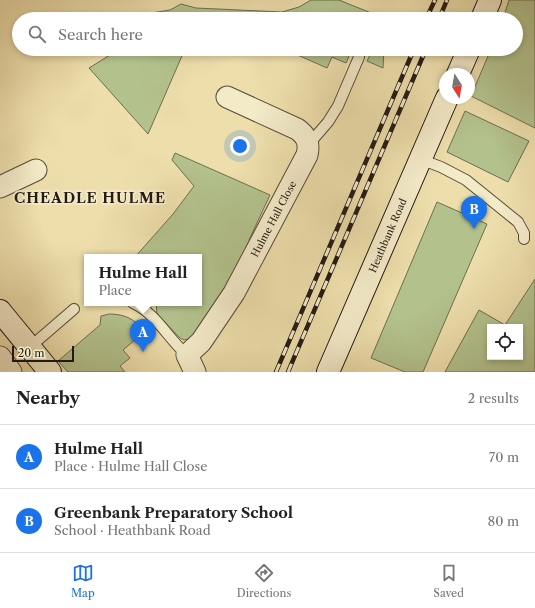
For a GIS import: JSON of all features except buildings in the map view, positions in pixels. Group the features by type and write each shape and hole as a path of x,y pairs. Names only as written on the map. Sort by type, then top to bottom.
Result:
{"street":[{"path":"485,12 490,0"},
{"path":"461,68 466,56"},
{"path":"227,97 297,129 304,134 309,144"},
{"name":"Heathbank Road","path":"328,372 444,104"},
{"name":"Hulme Hall Close","path":"191,364 201,342 234,293 307,155 309,144"},
{"path":"0,187 36,170"},
{"path":"2,317 30,347 50,372"},
{"path":"0,357 11,372"}],"lane":[{"path":"309,144 328,122 338,106 359,56"},
{"path":"420,159 466,180 518,222 524,234 524,240"},
{"path":"138,306 153,317 191,364"},
{"path":"30,347 74,309"}],"green space":[{"path":"311,0 339,0 369,12 282,12 299,7"},
{"path":"509,0 535,0 535,128 475,98 475,87 488,56 523,56 523,12 505,12"},
{"path":"181,4 196,8 282,12 158,12 170,10"},
{"path":"108,56 182,56 148,134 89,68"},
{"path":"300,56 349,56 346,63 332,57 327,68"},
{"path":"370,56 384,56 383,68 367,61"},
{"path":"465,111 529,141 508,182 447,152"},
{"path":"175,153 270,195 249,240 251,243 237,271 192,338 184,340 180,338 157,314 156,306 202,306 202,254 138,254 173,214 194,186 172,160"},
{"path":"437,202 487,224 423,372 405,372 371,358"},
{"path":"535,279 535,372 445,372 479,310 503,324 487,324 487,360 523,360 523,324 506,324"},
{"path":"109,314 128,318 136,322 143,330 134,336 136,339 123,350 130,358 120,366 125,372 68,372 58,361 100,325 101,316"}],"railway":[{"path":"429,12 435,0"},
{"path":"442,12 447,0"},
{"path":"276,372 411,56"},
{"path":"288,372 423,56"}],"place":[{"name":"Greenbank Preparatory School","path":"474,229"},
{"name":"Hulme Hall","path":"143,352"}],"district":[{"name":"CHEADLE HULME","path":"90,198"}]}
